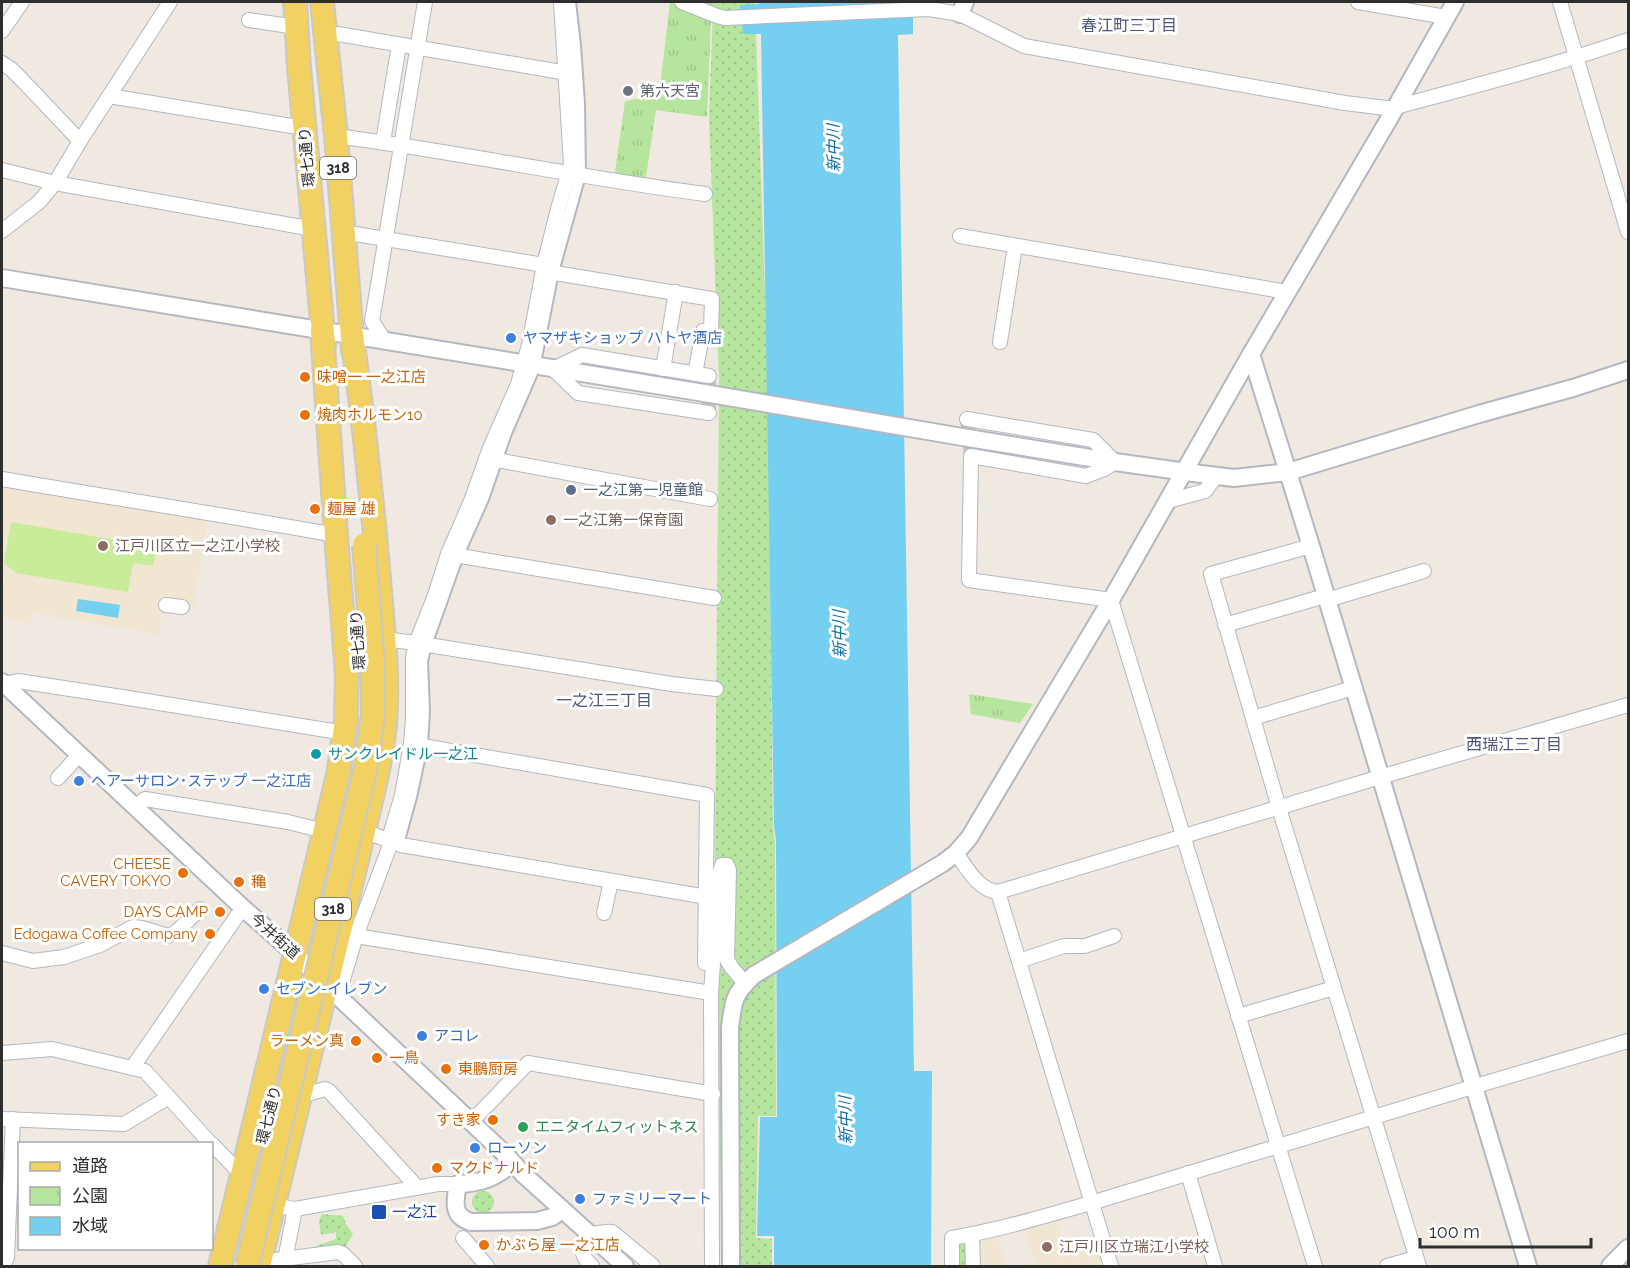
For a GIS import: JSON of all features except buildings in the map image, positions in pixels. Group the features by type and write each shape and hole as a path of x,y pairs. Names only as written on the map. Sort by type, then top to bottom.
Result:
{"main road":[{"name":"環七通り","path":"232,1266 344,803 357,738 360,690 350,542 322,330 295,2"},
{"name":"環七通り","path":"255,1265 366,767 373,715 374,664 350,542 352,335 336,136 322,2"},
{"path":"255,1265 284,1207 300,1096 333,991 378,770 385,724 384,639 366,439 352,335"},
{"path":"220,1266 338,775 348,699 350,542"}],"street":[{"path":"2,31 22,2"},
{"path":"2,231 39,202 55,183 170,2"},
{"path":"384,340 372,321 425,2"},
{"path":"561,2 572,164 575,173"},
{"path":"333,991 393,842 402,795 416,745 413,718 414,657 421,644 434,597 453,555 471,501 491,459 518,384 531,365 529,345 558,209 575,173 581,142 570,2"},
{"path":"682,2 725,18 963,8 1024,46 1334,101 1395,108 1576,58 1629,40"},
{"path":"1358,2 1446,17"},
{"path":"730,1266 730,1028 733,1004 738,992 750,979 949,858 979,824 1112,600 1251,354 1455,2"},
{"path":"1560,2 1629,232"},
{"path":"249,20 296,27"},
{"path":"338,34 567,73"},
{"path":"383,142 399,45"},
{"path":"2,63 22,80 80,141"},
{"path":"109,96 304,129"},
{"path":"336,136 705,194"},
{"path":"2,170 55,183 313,229"},
{"path":"343,232 712,299 711,330 703,332 702,375 582,355 553,369"},
{"path":"960,236 1287,292"},
{"path":"1000,342 1015,246"},
{"path":"2,278 1115,462 1234,478 1288,472 1629,370"},
{"path":"663,369 676,292"},
{"path":"1251,354 1528,1266"},
{"path":"553,369 578,393 709,413"},
{"path":"967,419 1093,440 1115,462"},
{"path":"1112,600 969,580 971,456 1086,476 1115,462"},
{"path":"491,459 710,499"},
{"path":"1168,501 1205,490 1216,476"},
{"path":"2,479 227,515 350,542"},
{"path":"1311,546 1210,574 1417,1262 1386,1266"},
{"path":"453,555 714,597"},
{"path":"1226,625 1424,571"},
{"path":"1112,600 1315,1266"},
{"path":"166,605 182,607"},
{"path":"384,639 716,689"},
{"path":"3,683 18,681 345,733"},
{"name":"今井街道","path":"3,683 294,953 562,1210 625,1266"},
{"path":"1253,718 1353,688"},
{"path":"949,858 982,887 998,892 1629,705"},
{"path":"416,745 707,795 705,982 711,993"},
{"path":"58,778 79,754"},
{"path":"135,807 145,799 288,822 324,831"},
{"path":"364,831 393,842 707,897"},
{"path":"712,1266 711,993 719,876 722,865 726,865 729,870 728,960 732,968 750,979"},
{"path":"604,913 610,881"},
{"path":"998,892 1111,1266"},
{"path":"2,953 33,961 64,957 99,945 133,927 168,936 175,933 200,909"},
{"path":"132,1068 244,909"},
{"path":"356,936 711,993"},
{"path":"1019,961 1064,946 1085,946 1113,936"},
{"path":"1238,1016 1334,987"},
{"path":"952,1266 952,1238 1091,1203 1629,1041"},
{"path":"2,1053 52,1049 145,1071 209,1142"},
{"path":"471,1122 528,1063 712,1094"},
{"path":"300,1096 325,1089 329,1091 417,1187"},
{"path":"2,1265 7,1257 7,1119 124,1124 169,1097"},
{"path":"213,1146 242,1175"},
{"path":"285,1260 284,1207 444,1183 471,1184 487,1181 513,1163"},
{"path":"1188,1173 1215,1266"},
{"path":"458,1184 457,1211 459,1216 471,1222 537,1221 552,1217 562,1210"},
{"path":"592,1266 583,1256 582,1249 590,1234 606,1231 612,1232 653,1266"},
{"path":"972,1234 973,1266"},
{"path":"463,1238 487,1266"},
{"path":"1610,1266 1629,1248"},
{"path":"255,1265 338,1252 355,1266"}],"shaded area":[{"name":"江戸川区立一之江小学校","path":"2,482 208,519 194,607 164,602 159,635 35,613 32,623 9,619 2,612 2,591 7,575 2,574"},
{"name":"江戸川区立瑞江小学校","path":"1056,1222 1065,1252 1097,1242 1105,1266 1019,1266 1035,1262 1025,1231"},
{"path":"996,1236 1006,1266 976,1266 975,1241"}],"green space":[{"path":"670,2 711,18 707,117 656,110 645,184 614,179 625,101 655,95 660,87"},
{"path":"706,2 755,2 768,383 775,841 776,1116 758,1116 756,1238 772,1239 772,1266 722,1266 715,854 719,382 709,116 713,10"},
{"path":"11,522 157,547 153,566 133,563 128,592 16,573 4,563"},
{"path":"969,694 1033,704 1020,723 971,714"},
{"path":"483,1191 491,1194 494,1202 491,1210 483,1213 475,1210 472,1202 475,1194"},
{"path":"322,1214 343,1216 353,1234 345,1247 316,1253 316,1246 336,1239 336,1232 321,1235 319,1221"},
{"path":"966,1243 966,1266 958,1266 958,1245"}],"water":[{"name":"新中川","path":"759,2 913,2 913,34 898,35 914,1071 932,1071 931,1266 774,1266 774,1236 757,1236 760,1117 777,1117 776,840 761,34 743,34 740,5 758,4"},
{"path":"78,599 120,605 118,618 76,611"}],"tunnel":[{"path":"709,376 709,413"},
{"path":"967,419 971,456"}],"place":[{"name":"第六天宮","path":"628,91"},
{"name":"ヤマザキショップ ハトヤ酒店","path":"511,338"},
{"name":"味噌一 一之江店","path":"305,377"},
{"name":"焼肉ホルモン10","path":"305,415"},
{"name":"一之江第一児童館","path":"571,490"},
{"name":"麺屋 雄","path":"315,509"},
{"name":"一之江第一保育園","path":"551,520"},
{"name":"江戸川区立一之江小学校","path":"103,546"},
{"name":"サンクレイドル一之江","path":"316,754"},
{"name":"ヘアーサロン･ステップ 一之江店","path":"79,781"},
{"name":"CHEESE CAVERY TOKYO","path":"183,873"},
{"name":"穐","path":"239,882"},
{"name":"DAYS CAMP","path":"220,912"},
{"name":"Edogawa Coffee Company","path":"210,934"},
{"name":"セブン-イレブン","path":"264,989"},
{"name":"アコレ","path":"422,1036"},
{"name":"ラーメン真","path":"356,1041"},
{"name":"一鳥","path":"377,1058"},
{"name":"東鵬厨房","path":"446,1069"},
{"name":"すき家","path":"493,1120"},
{"name":"エニタイムフィットネス","path":"523,1127"},
{"name":"ローソン","path":"475,1148"},
{"name":"マクドナルド","path":"437,1168"},
{"name":"ファミリーマート","path":"580,1199"},
{"name":"一之江","path":"379,1212"},
{"name":"かぶら屋 一之江店","path":"484,1245"},
{"name":"江戸川区立瑞江小学校","path":"1047,1247"}],"district":[{"name":"春江町三丁目","path":"1129,25"},
{"name":"一之江三丁目","path":"604,700"},
{"name":"西瑞江三丁目","path":"1514,744"}]}
